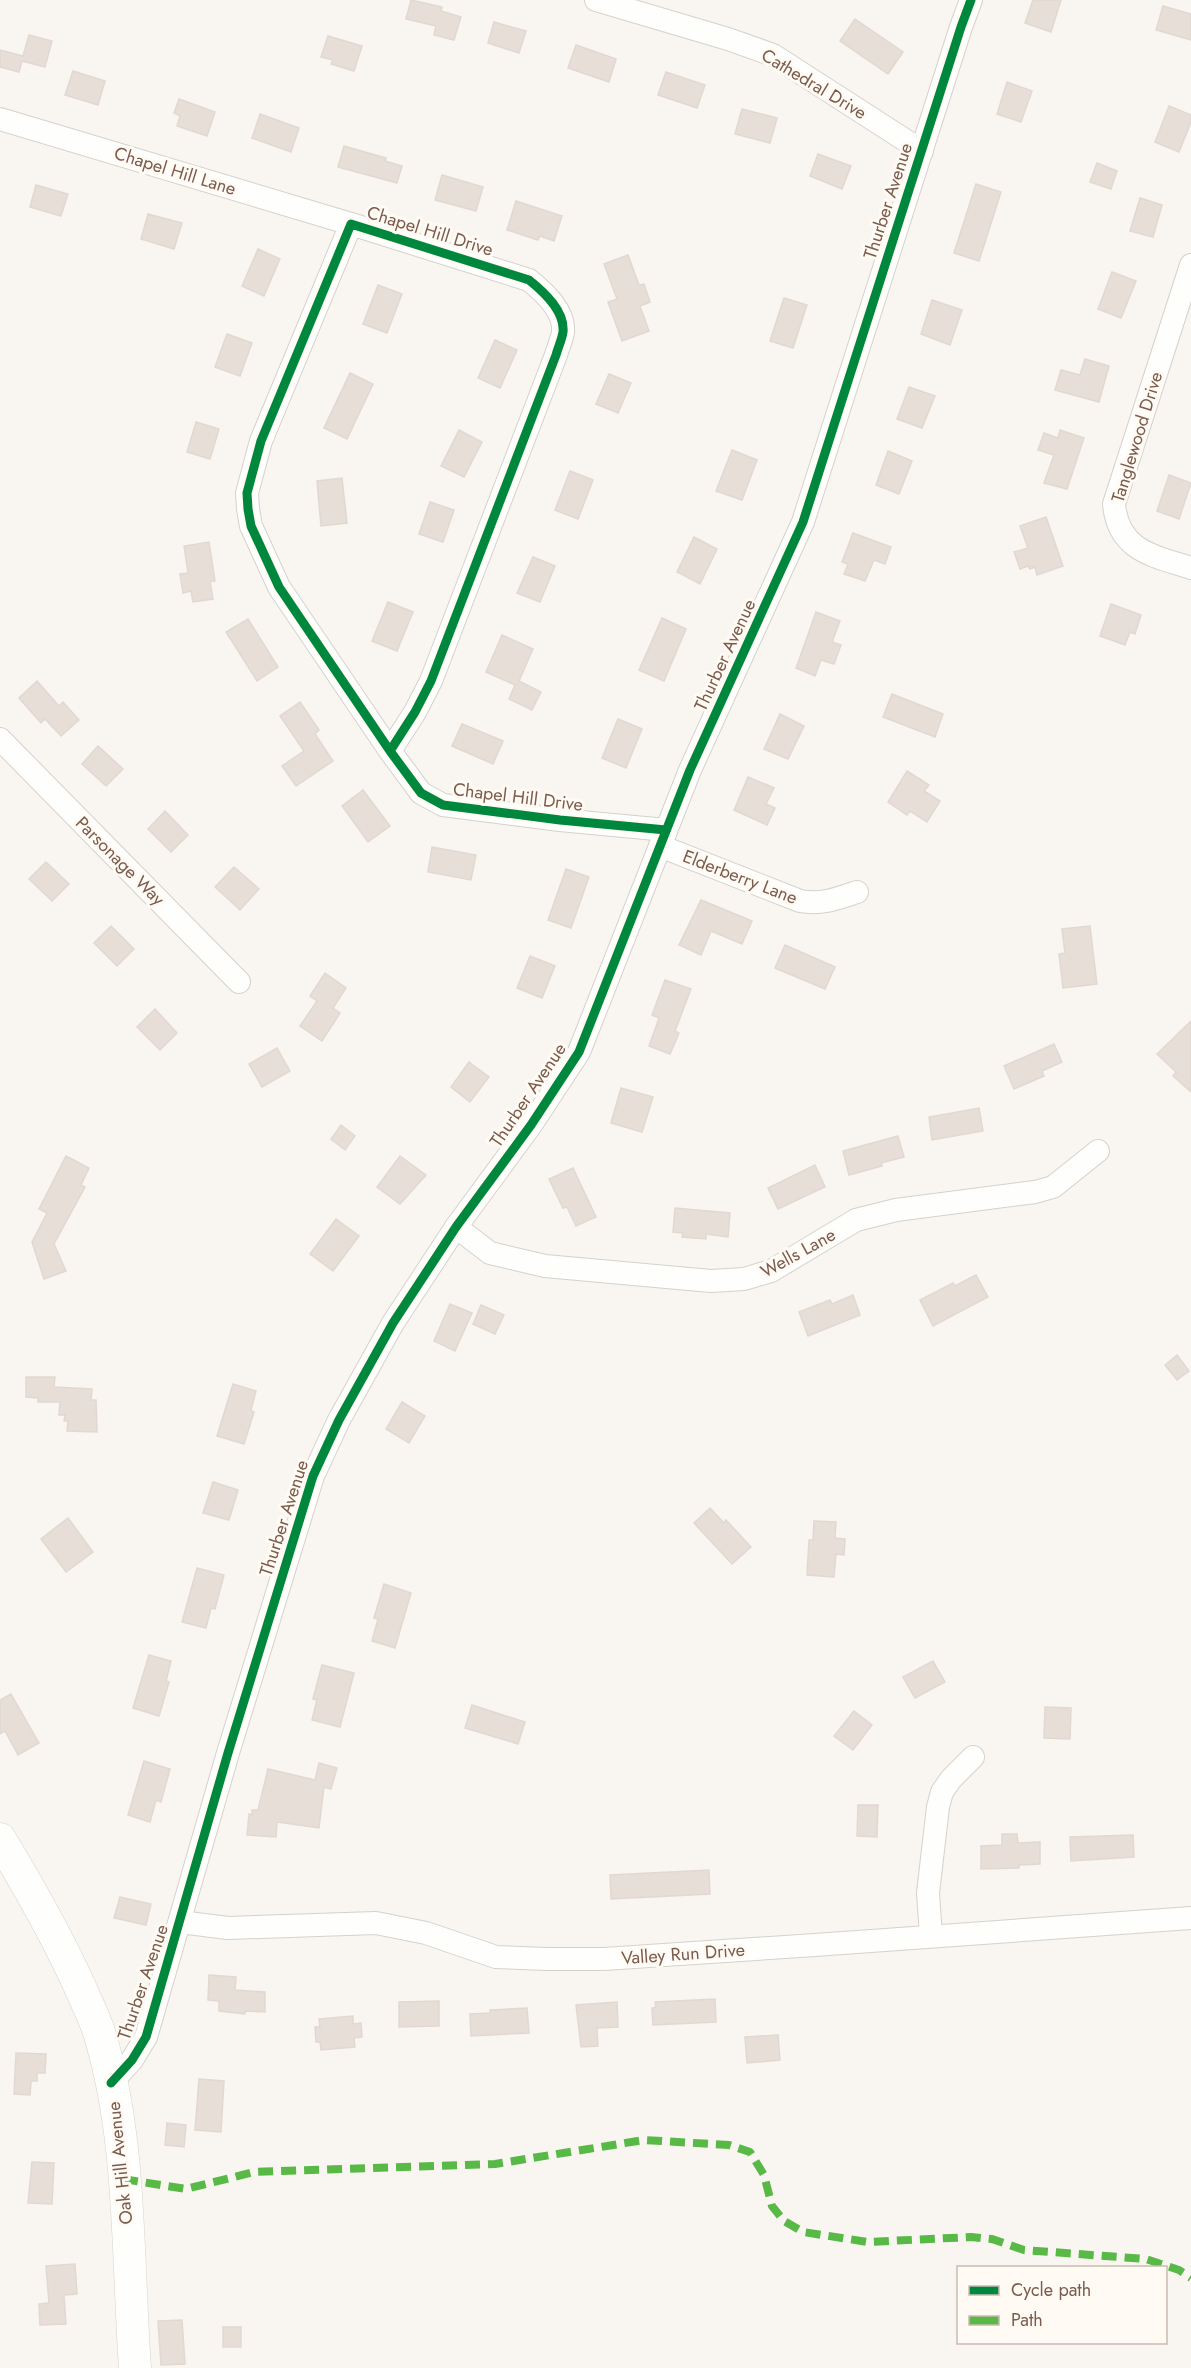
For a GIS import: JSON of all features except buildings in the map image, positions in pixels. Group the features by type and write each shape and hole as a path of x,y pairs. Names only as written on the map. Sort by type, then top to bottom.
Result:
{"main road":[{"name":"Oak Hill Avenue","path":"0,1839 37,1901 70,1965 98,2028 122,2147 135,2368"}],"street":[{"name":"Cathedral Drive","path":"596,0 728,39 773,55 922,151"},
{"name":"Thurber Avenue","path":"111,2084 132,2060 146,2037 231,1742 313,1476 339,1420 393,1323 456,1227 531,1125 579,1052 690,770 770,597 809,505 863,327 971,0"},
{"name":"Chapel Hill Lane","path":"0,119 351,224"},
{"name":"Chapel Hill Drive","path":"390,751 415,712 430,681 556,355 563,330 559,312 540,289 529,280 351,224 261,441 250,481 248,509 251,526 279,586 390,751 421,792 443,805 663,838"},
{"name":"Tanglewood Drive","path":"1191,265 1114,504 1117,522 1133,545 1150,554 1191,568"},
{"name":"Parsonage Way","path":"0,739 239,982"},
{"name":"Elderberry Lane","path":"663,838 800,902 813,904 826,902 857,892"},
{"name":"Wells Lane","path":"456,1227 490,1253 545,1266 711,1281 744,1279 771,1271 856,1220 896,1210 1035,1192 1053,1187 1098,1151"},
{"path":"931,1936 928,1893 938,1807 942,1792 951,1779 973,1757"},
{"name":"Valley Run Drive","path":"180,1922 228,1928 376,1923 426,1933 496,1957 604,1959 1191,1918"}],"marked path":[{"path":"123,2179 186,2189 254,2172 495,2164 644,2140 729,2145 750,2152 764,2175 772,2206 784,2221 803,2232 868,2242 971,2237 992,2239 1024,2250 1146,2259 1179,2270 1191,2278"}],"cycle path":[{"path":"111,2083 132,2060 146,2037 228,1753 313,1476 339,1420 393,1323 456,1227 531,1125 579,1052 690,770 803,522 971,0"},
{"path":"390,751 279,587 251,526 248,509 247,493 261,441 351,224 529,280 557,309 563,324 556,355 431,681 415,712 390,751 421,793 443,805 560,820 666,830"}]}
